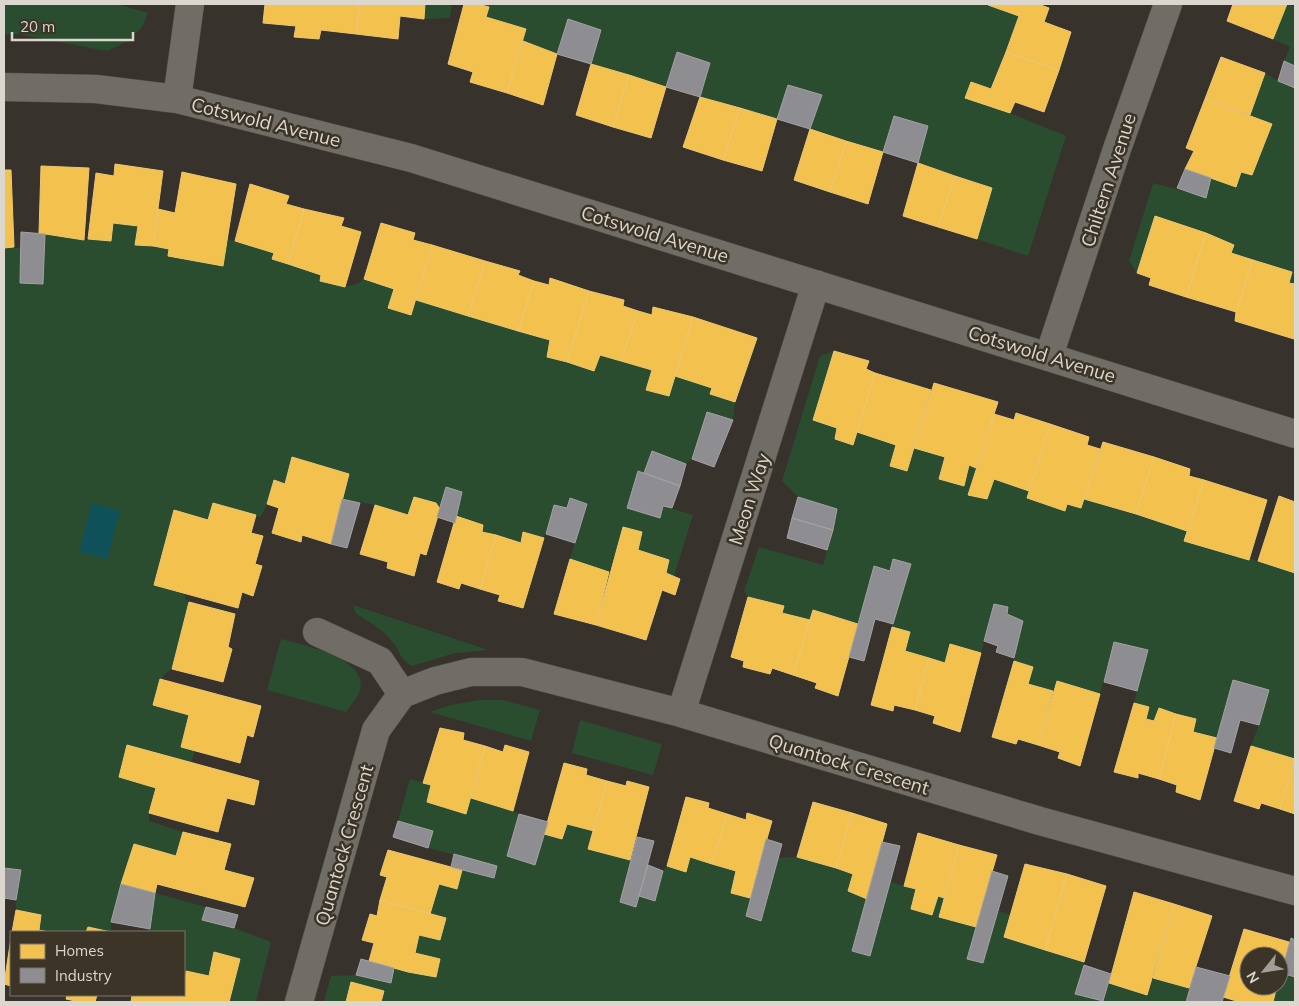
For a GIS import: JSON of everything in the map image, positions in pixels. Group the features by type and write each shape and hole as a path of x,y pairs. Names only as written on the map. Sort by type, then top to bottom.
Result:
{"street":[{"path":"177,99 190,4"},
{"name":"Chiltern Avenue","path":"1049,356 1117,150 1168,4"},
{"name":"Cotswold Avenue","path":"4,87 96,89 177,99 411,158 1295,434"},
{"name":"Meon Way","path":"681,713 816,284"},
{"path":"316,632 380,661 402,694"},
{"name":"Quantock Crescent","path":"299,1002 376,730 402,694 435,680 471,672 522,672 681,713 1040,821 1295,891"}],"green space":[{"path":"4,4 117,4 148,13 142,27 128,41 107,51 22,35 4,34"},
{"path":"425,4 452,4 450,18 424,19"},
{"path":"478,4 989,4 1019,16 991,89 965,98 1010,113 1066,136 1028,256 977,239 992,188 918,163 928,126 894,116 883,152 810,129 822,95 788,85 777,119 700,97 710,63 677,52 666,87 591,64 601,30 568,19 557,54 523,41 526,29 486,17 489,7"},
{"path":"1287,4 1295,7 1295,66 1284,61 1290,47 1273,39"},
{"path":"1265,73 1295,88 1295,284 1289,283 1291,272 1231,253 1233,245 1206,233 1156,216 1137,273 1129,261 1153,183 1205,197 1211,178 1236,187 1241,172 1252,175 1272,124 1250,115"},
{"path":"113,223 138,226 136,245 169,249 168,256 222,266 227,239 274,253 273,259 321,275 320,281 338,286 348,286 364,279 394,289 389,308 411,315 416,300 550,340 547,357 594,371 600,355 652,370 646,390 669,396 675,376 712,388 710,394 735,402 733,420 707,412 692,459 686,464 652,451 644,473 638,472 627,508 660,518 663,506 693,515 674,576 666,573 638,550 642,532 624,527 609,572 570,559 586,504 570,498 567,508 554,505 544,538 523,532 521,543 482,532 483,525 456,516 462,492 446,488 440,509 436,503 414,497 408,515 375,505 342,499 349,474 293,457 285,484 274,481 267,504 260,518 256,515 214,503 208,520 175,510 154,585 184,594 189,602 172,669 161,680 153,705 189,715 181,747 195,751 191,763 119,777 156,788 149,813 149,821 183,832 176,856 134,844 111,922 111,931 88,927 86,931 44,931 39,930 41,915 16,910 21,870 4,868 4,248 21,248 20,283 43,284 45,234 84,240 110,241"},
{"path":"834,351 813,420 837,428 835,439 853,445 857,432 896,445 890,466 906,471 914,448 945,457 939,479 963,486 969,465 976,468 968,494 994,479 1029,491 1027,499 1065,511 1067,504 1081,508 1084,499 1187,531 1184,541 1295,573 1295,759 1251,746 1269,690 1217,738 1193,732 1196,719 1159,708 1154,721 1146,719 1149,707 1134,703 1147,650 1114,642 1100,694 1057,681 1053,691 1028,684 1032,667 1014,661 1023,621 1007,614 1008,607 994,604 981,653 950,644 945,663 905,651 910,632 892,627 890,571 874,566 858,624 813,610 810,620 782,613 784,606 748,597 744,591 759,547 823,565 837,509 798,497 782,481 820,356"},
{"path":"353,605 488,650 455,653 412,666 403,658 394,644 381,630 356,614"},
{"path":"281,639 319,650 346,663 356,671 361,681 359,693 346,712 267,690"},
{"path":"479,700 502,700 540,710 531,741 430,712 451,705"},
{"path":"580,720 662,744 653,775 572,753"},
{"path":"410,779 431,785 466,814 471,798 519,814 507,856 535,865 544,834 562,839 567,824 594,831 589,849 630,860 620,902 635,907 639,896 655,901 663,871 667,866 685,871 690,857 736,871 731,893 750,898 746,916 761,921 778,858 797,857 853,874 848,891 867,899 852,951 870,956 890,882 916,889 911,909 932,915 938,896 944,898 939,917 976,927 968,959 983,963 998,911 1011,915 1005,938 1084,962 1075,994 1103,1001 1109,983 1147,995 1153,978 1189,988 1186,1002 381,1002 384,991 351,982 346,1002 324,1002 331,976 356,975 391,983 394,968 436,977 440,959 415,953 419,935 430,914 439,884 457,889 462,870 494,878 497,866 428,848 432,831 398,821"},
{"path":"155,893 206,907 202,920 234,928 271,942 256,1002 229,1002 240,959 215,952 209,976 185,970 185,931 148,931"},
{"path":"1289,975 1295,977 1295,1002 1273,1002 1274,996 1289,996"}],"water":[{"path":"92,503 120,511 107,559 79,552"}],"building: Homes":[{"path":"265,4 360,4 356,34 321,30 319,39 294,37 296,26 263,23"},
{"path":"360,4 425,4 424,19 400,16 398,39 356,34"},
{"path":"464,4 478,4 489,7 486,17 526,29 507,93 470,82 473,72 448,64"},
{"path":"989,4 1038,4 1049,8 1044,22 1071,32 1059,70 1006,52 1019,16"},
{"path":"1233,4 1287,4 1273,39 1227,21"},
{"path":"523,41 557,54 543,105 507,93"},
{"path":"1006,52 1059,70 1044,112 1015,102 1010,113 965,98 971,82 991,89"},
{"path":"1221,57 1265,73 1250,115 1205,99"},
{"path":"591,64 629,75 613,127 576,115"},
{"path":"629,75 666,87 651,138 613,127"},
{"path":"700,97 740,108 723,160 683,147"},
{"path":"1205,99 1272,124 1252,175 1241,172 1236,187 1185,169 1194,151 1186,148"},
{"path":"740,108 777,119 762,171 723,160"},
{"path":"810,129 846,141 830,192 794,180"},
{"path":"846,141 883,152 868,204 830,192"},
{"path":"918,163 955,176 938,227 903,216"},
{"path":"115,164 163,171 153,246 135,245 138,226 113,223 111,241 88,239 96,173 114,176"},
{"path":"41,166 89,168 84,240 39,233"},
{"path":"4,170 11,170 14,247 4,248"},
{"path":"182,172 236,184 223,266 168,256 169,249 153,246 158,209 175,213"},
{"path":"955,176 992,188 977,239 938,227"},
{"path":"250,184 289,196 286,204 304,209 288,264 272,259 274,253 235,241"},
{"path":"304,209 344,218 341,226 361,232 345,287 320,281 321,275 288,264"},
{"path":"1155,216 1206,233 1186,297 1149,285 1151,278 1137,273"},
{"path":"381,223 415,233 413,240 432,245 411,315 388,308 394,289 364,279"},
{"path":"1206,233 1234,245 1231,253 1253,260 1236,312 1186,297"},
{"path":"432,245 485,261 468,316 416,300"},
{"path":"1253,260 1292,272 1289,283 1295,284 1294,339 1235,321 1236,312"},
{"path":"485,261 520,271 518,275 534,281 518,331 468,316"},
{"path":"550,278 589,291 567,362 547,357 550,340 518,331 534,281 549,285"},
{"path":"589,291 624,300 623,306 638,311 621,361 600,355 594,371 567,362"},
{"path":"653,307 693,317 669,396 646,390 652,370 621,361 638,311 652,315"},
{"path":"693,317 757,338 735,402 710,394 712,388 675,376"},
{"path":"834,351 869,361 866,369 875,373 853,445 835,439 837,428 813,420"},
{"path":"875,373 931,390 907,471 890,466 896,445 857,432"},
{"path":"934,383 998,402 976,468 969,465 964,486 939,479 945,457 914,448"},
{"path":"1016,413 1050,424 1029,491 994,479 987,499 968,495 994,414 1014,420"},
{"path":"1050,424 1089,437 1087,445 1100,449 1081,508 1067,504 1065,511 1027,498"},
{"path":"1103,442 1154,457 1136,514 1084,499"},
{"path":"292,457 349,474 331,544 302,535 301,542 272,533 279,508 267,504 274,480 285,484"},
{"path":"1154,457 1190,469 1189,476 1204,480 1187,531 1136,514"},
{"path":"1204,480 1267,500 1249,560 1184,541"},
{"path":"1279,496 1295,502 1295,573 1258,561"},
{"path":"414,497 436,503 440,509 426,555 420,553 414,576 387,568 388,562 360,554 375,505 408,515"},
{"path":"213,503 256,515 251,533 263,536 255,564 262,566 253,596 242,592 238,608 154,585 174,510 208,520"},
{"path":"456,516 483,525 482,532 496,535 480,589 461,583 459,589 437,582"},
{"path":"623,527 642,532 638,550 669,560 666,573 680,579 675,595 662,590 646,640 596,625"},
{"path":"523,532 544,538 523,608 498,601 500,595 480,589 496,535 521,543"},
{"path":"570,559 609,572 596,625 554,614"},
{"path":"748,597 784,606 782,613 810,620 793,675 772,668 770,674 743,667 744,661 731,657"},
{"path":"189,602 235,614 228,647 232,649 223,682 172,669"},
{"path":"813,610 858,624 838,696 815,688 817,683 793,675"},
{"path":"892,627 910,632 905,651 929,658 915,710 894,705 893,711 871,705"},
{"path":"950,644 981,653 960,732 933,723 935,716 915,710 929,658 945,663"},
{"path":"1014,661 1033,667 1028,684 1053,691 1038,745 1018,739 1016,744 992,737"},
{"path":"160,679 261,706 253,737 247,735 240,763 181,747 189,715 153,705"},
{"path":"1057,681 1100,694 1080,766 1058,758 1060,752 1038,745"},
{"path":"1134,703 1149,707 1146,719 1154,721 1159,708 1176,714 1159,779 1138,773 1138,778 1114,772"},
{"path":"1176,714 1196,719 1193,732 1217,738 1200,800 1176,792 1177,785 1159,779"},
{"path":"440,728 464,733 463,740 485,746 466,814 427,802 431,785 423,783"},
{"path":"127,745 259,781 254,805 227,798 218,832 149,813 156,788 119,777"},
{"path":"505,745 529,752 513,811 471,798 485,746 503,752"},
{"path":"1251,746 1295,759 1280,809 1261,803 1259,809 1234,801"},
{"path":"1295,760 1295,814 1280,809"},
{"path":"564,763 587,769 586,775 607,781 594,831 567,824 562,839 544,834"},
{"path":"607,781 626,786 627,781 649,787 630,860 588,849"},
{"path":"686,797 709,803 708,808 727,814 712,864 690,857 686,872 667,866"},
{"path":"813,802 852,813 836,868 797,857"},
{"path":"747,813 772,821 750,898 731,893 736,871 712,864 727,814 746,820"},
{"path":"852,813 887,824 867,899 848,891 853,874 836,868"},
{"path":"183,832 231,844 224,870 254,878 245,907 157,884 155,893 121,884 134,844 176,856"},
{"path":"918,833 959,845 944,898 938,896 932,915 911,909 916,889 904,886"},
{"path":"959,845 997,855 976,927 939,917"},
{"path":"388,850 462,870 457,889 439,884 430,914 380,900 387,877 380,875"},
{"path":"1025,864 1067,874 1045,950 1004,937"},
{"path":"1067,874 1106,886 1084,962 1045,950"},
{"path":"1134,892 1174,904 1147,995 1109,983"},
{"path":"380,900 446,918 440,940 419,935 415,953 440,959 436,977 408,972 369,961 374,943 362,940 370,914 377,916"},
{"path":"1174,904 1212,916 1189,988 1153,978"},
{"path":"16,910 41,915 39,930 44,931 12,931"},
{"path":"88,927 106,931 86,931"},
{"path":"1244,929 1289,942 1288,946 1239,946 1239,996 1274,996 1273,1002 1240,1002 1223,997"},
{"path":"10,945 10,986 4,984"},
{"path":"214,952 240,959 229,1002 178,1002 180,996 185,996 186,971 209,976"},
{"path":"351,982 384,991 381,1002 346,1002"},
{"path":"67,996 97,996 95,1002 80,1002 66,999"},
{"path":"132,996 180,996 178,1002 131,1002"}],"building: Industry":[{"path":"568,19 601,30 591,64 557,54"},
{"path":"677,52 710,63 700,97 666,87"},
{"path":"1284,61 1295,66 1295,88 1278,81"},
{"path":"788,85 822,95 810,129 777,119"},
{"path":"894,116 928,126 918,163 883,152"},
{"path":"1185,169 1211,178 1206,198 1177,188"},
{"path":"21,232 45,234 43,284 20,283"},
{"path":"707,412 733,420 714,467 692,459"},
{"path":"652,451 686,464 680,486 644,473"},
{"path":"638,471 680,486 672,508 663,506 660,518 627,508"},
{"path":"446,487 462,492 455,523 437,517"},
{"path":"798,497 837,509 833,530 792,518"},
{"path":"570,498 587,504 575,543 546,534 554,505 567,508"},
{"path":"342,499 360,503 347,548 331,544"},
{"path":"792,518 833,530 827,550 787,538"},
{"path":"893,559 911,564 893,624 875,619 864,661 849,657 874,566 890,571"},
{"path":"994,604 1008,607 1007,614 1023,621 1014,658 996,652 998,646 984,641"},
{"path":"1114,642 1148,650 1137,691 1104,682"},
{"path":"1233,680 1269,690 1259,725 1240,720 1231,753 1214,748"},
{"path":"519,814 548,822 535,865 507,856"},
{"path":"398,821 433,831 428,848 393,837"},
{"path":"637,837 654,841 636,907 620,902"},
{"path":"766,839 782,844 761,921 746,916"},
{"path":"882,842 900,846 870,956 852,951"},
{"path":"454,854 497,866 494,878 451,867"},
{"path":"648,865 663,871 655,901 639,896"},
{"path":"4,868 21,870 16,900 4,898"},
{"path":"992,871 1008,876 983,963 967,959"},
{"path":"121,884 155,893 150,929 111,922"},
{"path":"206,907 238,915 234,928 202,920"},
{"path":"1291,938 1295,940 1295,977 1289,975 1289,946"},
{"path":"361,959 394,968 391,983 356,975"},
{"path":"1084,965 1111,974 1103,1001 1075,994"},
{"path":"1196,967 1230,976 1222,1002 1186,1002"}]}
